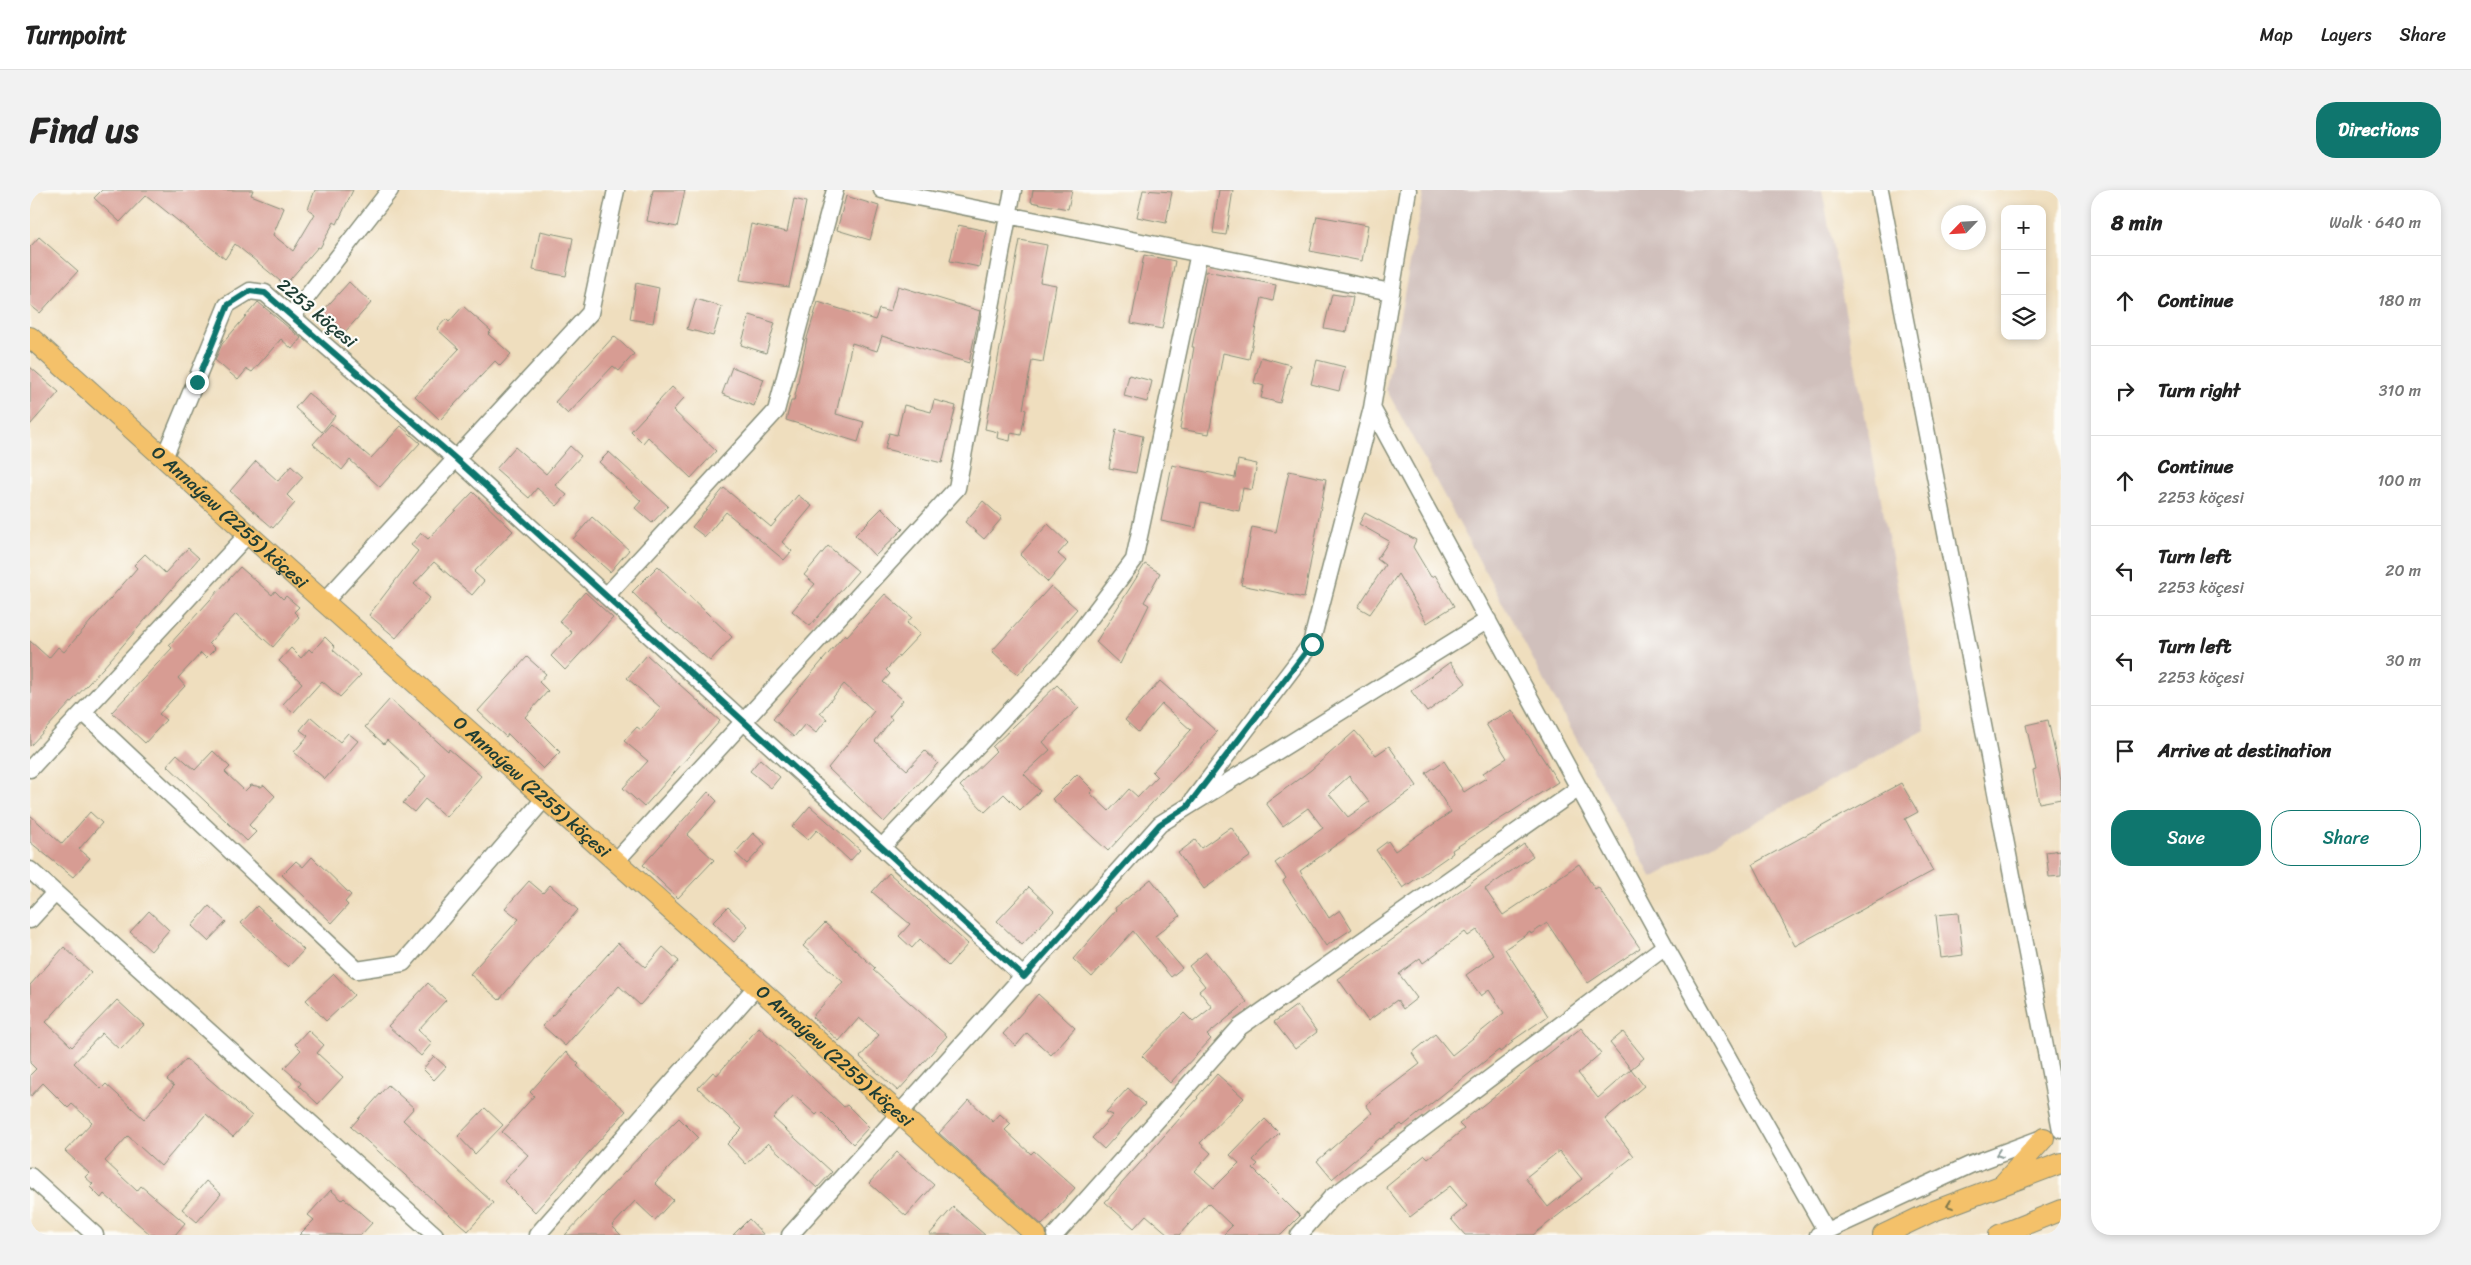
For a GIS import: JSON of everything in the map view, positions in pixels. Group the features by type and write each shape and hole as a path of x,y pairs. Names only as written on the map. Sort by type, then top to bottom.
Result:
{"main road":[{"name":"O Annaýew (2255) köçesi","path":"33,345 164,458 1036,1235"},
{"path":"2003,1185 2055,1133"},
{"path":"1883,1235 1931,1212 2061,1163"},
{"path":"1999,1235 2061,1210"}],"street":[{"path":"292,316 390,190"},
{"path":"324,602 590,313 616,190"},
{"path":"606,596 776,411 835,190"},
{"path":"882,190 1391,292"},
{"path":"616,861 957,488 1013,190"},
{"path":"1187,807 1312,644 1372,408 1408,190"},
{"path":"1372,408 1822,1233 1970,1165 2055,1133 1880,190"},
{"path":"882,847 1060,658 1134,560 1199,253"},
{"name":"2253 köçesi","path":"164,458 228,305 250,291 265,293 456,459 1024,977"},
{"path":"30,769 248,534"},
{"path":"790,1235 901,1114 1160,824 1488,620"},
{"path":"83,712 356,970 403,962 545,798"},
{"path":"1054,1235 1240,1027 1580,788"},
{"path":"30,870 435,1235"},
{"path":"30,920 55,893"},
{"path":"1299,1235 1331,1198 1665,946"},
{"path":"537,1235 757,986"},
{"path":"30,1176 95,1235"}],"shaded area":[{"path":"1424,190 1822,190 1925,730 1652,878 1386,389"}],"building":[{"path":"102,190 253,190 251,195 284,208 273,235 293,251 315,214 308,209 315,190 353,190 337,224 334,222 320,248 318,247 285,285 235,244 225,259 146,195 120,222 94,198"},
{"path":"653,190 685,190 677,227 647,221"},
{"path":"1033,190 1072,190 1068,209 1031,202"},
{"path":"1143,190 1172,192 1166,223 1137,217"},
{"path":"1219,190 1233,190 1226,235 1213,233"},
{"path":"846,196 879,206 870,240 837,230"},
{"path":"794,199 806,202 789,287 740,280 751,224 787,232"},
{"path":"1317,216 1368,225 1362,261 1310,251"},
{"path":"958,225 987,231 979,267 950,261"},
{"path":"540,231 573,238 566,276 533,270"},
{"path":"39,237 78,271 40,313 30,305 30,247"},
{"path":"1020,240 1047,245 1040,282 1056,285 1043,362 1032,360 1023,409 1026,410 1021,435 1011,433 1010,441 997,438 998,432 985,429"},
{"path":"1144,255 1175,261 1162,329 1131,323"},
{"path":"1207,271 1276,285 1273,301 1262,298 1249,359 1223,353 1209,434 1180,429 1194,347 1192,347"},
{"path":"349,282 371,303 345,332 322,312"},
{"path":"636,283 659,288 653,323 630,319"},
{"path":"898,286 980,311 969,363 882,336 877,351 852,343 836,414 864,422 858,442 786,420 791,401 794,401 807,338 818,302 875,320 879,309 890,312"},
{"path":"1332,294 1353,297 1347,332 1324,328"},
{"path":"696,299 722,307 713,336 687,329"},
{"path":"258,302 301,338 292,349 281,339 252,372 247,369 238,380 215,360 222,344"},
{"path":"463,306 491,331 488,334 511,354 500,366 495,361 440,420 415,396 459,349 437,329 446,319 449,322"},
{"path":"750,315 775,323 766,353 741,345"},
{"path":"614,336 634,354 619,371 613,366 568,414 555,402"},
{"path":"1261,357 1290,365 1280,403 1261,398 1264,386 1254,383"},
{"path":"1317,360 1345,367 1339,391 1311,384"},
{"path":"30,367 59,392 30,425"},
{"path":"732,367 764,379 754,406 722,394"},
{"path":"1129,375 1152,381 1147,402 1124,396"},
{"path":"672,387 684,398 673,410 716,451 691,478 648,437 643,443 631,431"},
{"path":"308,393 335,416 322,432 295,408"},
{"path":"934,400 956,406 942,463 885,449 889,433 897,435 904,405 931,412"},
{"path":"331,424 371,458 401,426 420,443 380,487 350,460 342,470 313,444"},
{"path":"1116,430 1143,436 1136,473 1109,468"},
{"path":"570,446 581,456 555,485 567,495 557,506 537,488 529,498 496,469 515,447 546,474"},
{"path":"609,452 668,506 652,523 635,508 641,501 599,462"},
{"path":"1238,460 1257,464 1252,490 1243,488 1239,511 1201,503 1196,528 1161,521 1172,465 1235,478"},
{"path":"256,461 278,481 291,466 303,477 287,495 295,503 273,528 230,491"},
{"path":"1289,471 1326,479 1304,598 1241,585 1252,527 1276,532"},
{"path":"724,488 771,527 798,495 812,506 782,542 792,551 784,560 726,512 705,537 692,527"},
{"path":"473,492 513,531 474,572 484,581 472,595 434,562 414,584 430,598 396,638 369,615 418,551 411,545 421,533 428,539"},
{"path":"983,501 1002,518 984,539 965,522"},
{"path":"882,508 903,529 875,556 855,535"},
{"path":"1365,513 1416,540 1413,547 1431,577 1435,575 1454,606 1427,623 1398,574 1370,614 1358,607 1385,565 1377,559 1389,541 1359,524"},
{"path":"592,517 629,550 610,572 573,539"},
{"path":"1048,524 1068,543 1058,554 1066,561 1048,582 1020,555"},
{"path":"828,546 858,571 810,626 792,611 815,584 804,575"},
{"path":"188,548 199,558 103,668 30,746 30,641 49,658 58,647 64,652 137,568 134,565 145,554 165,573"},
{"path":"1145,564 1160,573 1144,602 1149,605 1120,664 1096,642"},
{"path":"658,566 732,637 710,661 665,624 632,592"},
{"path":"240,567 272,595 275,591 283,599 286,596 299,607 294,612 299,617 273,647 236,614 209,643 215,649 206,658 201,653 178,678 185,686 159,714 166,720 145,743 112,712 172,648 169,645"},
{"path":"1051,586 1077,609 1018,675 992,651"},
{"path":"585,592 613,618 565,670 551,656 572,633 559,621"},
{"path":"885,594 912,617 907,623 920,634 886,670 890,674 883,682 903,700 889,717 892,719 875,741 907,770 925,751 938,763 884,822 828,768 874,711 844,684 820,713 827,719 816,733 805,724 794,737 773,719 845,634 847,636"},
{"path":"325,637 335,647 333,650 361,675 340,697 322,681 293,713 283,704 302,683 279,661 291,648 301,658 309,649 312,652"},
{"path":"647,655 720,721 644,807 623,788 648,761 624,741 637,727 641,730 661,708 627,678"},
{"path":"527,657 546,674 539,682 548,691 525,717 560,752 543,769 508,734 506,737 478,711"},
{"path":"1450,662 1466,683 1427,712 1411,691"},
{"path":"1160,681 1217,732 1108,851 1052,799 1077,774 1093,790 1090,793 1109,811 1129,789 1138,797 1157,777 1152,772 1191,730 1162,704 1138,732 1125,720"},
{"path":"1057,685 1079,708 1043,742 1050,750 1024,774 1040,791 1020,810 1004,794 985,812 960,786 996,751 992,747"},
{"path":"390,699 448,751 449,749 481,776 446,817 425,799 414,812 403,803 426,776 387,740 384,744 365,727"},
{"path":"1512,710 1558,782 1452,850 1453,853 1403,888 1376,850 1388,841 1395,851 1451,812 1426,773 1444,761 1464,792 1486,778 1483,773 1507,758 1486,724"},
{"path":"311,717 340,742 348,733 358,741 325,779 294,752 308,736 300,730"},
{"path":"2048,720 2061,781 2061,799 2039,803 2033,771 2036,770 2026,725"},
{"path":"1355,731 1376,755 1389,746 1417,786 1300,871 1329,918 1340,910 1352,929 1326,946 1283,881 1286,878 1275,863 1323,828 1308,808 1283,826 1266,803 1311,770","holes":["1349,776 1369,802 1348,817 1329,794"]},
{"path":"213,751 230,767 225,772 245,791 251,785 261,787 264,785 275,796 249,825 256,832 247,841 167,765 177,754 195,770"},
{"path":"760,759 780,777 771,788 750,771"},
{"path":"1901,783 1918,812 1905,819 1933,871 1795,946 1753,864"},
{"path":"708,792 717,801 687,835 714,860 678,898 643,865"},
{"path":"810,806 860,850 850,861 817,830 808,840 792,827"},
{"path":"90,812 102,823 79,849 90,858 73,877 30,842 30,815 62,844"},
{"path":"1231,827 1251,856 1204,889 1178,853 1195,840 1201,848"},
{"path":"753,833 765,844 747,864 735,853"},
{"path":"1524,844 1533,856 1485,889 1503,915 1579,864 1595,889 1598,887 1640,948 1588,983 1547,923 1505,949 1548,1016 1512,1041 1500,1052 1499,1050 1403,1126 1401,1124 1380,1138 1332,1179 1317,1161 1372,1113 1366,1105 1420,1064 1412,1053 1435,1034 1452,1055 1504,1013 1489,990 1481,996 1466,975 1494,955 1477,930 1468,936 1465,932 1423,963 1420,958 1399,974 1417,998 1403,1009 1397,1000 1368,1021 1338,979"},
{"path":"2061,850 2061,876 2049,877 2046,852"},
{"path":"312,857 351,895 345,902 348,905 332,923 282,875 296,861 303,867"},
{"path":"889,873 968,944 948,966 920,939 912,948 899,936 910,924 872,892"},
{"path":"1151,879 1180,916 1155,936 1182,968 1171,977 1133,931 1092,977 1073,959 1116,910 1115,908"},
{"path":"529,881 543,893 550,885 578,910 499,1000 470,974 519,919 505,908"},
{"path":"1029,887 1054,911 1022,945 997,921"},
{"path":"209,906 226,922 208,941 192,926"},
{"path":"257,906 304,950 288,967 241,923"},
{"path":"728,907 748,926 734,942 713,922"},
{"path":"149,911 169,930 151,951 130,932"},
{"path":"1958,913 1963,955 1941,958 1936,915"},
{"path":"825,923 875,968 873,970 947,1036 898,1091 860,1057 879,1035 859,1018 839,1041 812,1017 843,982 803,946"},
{"path":"618,943 645,967 663,947 679,961 640,1005 619,986 565,1046 543,1026"},
{"path":"64,947 91,972 46,1022 72,1047 117,1000 144,1025 120,1050 102,1033 74,1063 101,1089 106,1084 144,1119 174,1086 167,1080 186,1059 252,1116 233,1137 206,1114 161,1166 128,1136 105,1161 137,1191 141,1186 185,1223 175,1235 151,1235 104,1194 101,1198 90,1187 93,1184 85,1177 89,1173 65,1151 92,1122 72,1104 68,1108 43,1083 30,1097 30,1075 36,1069 30,1063 30,985"},
{"path":"1206,952 1247,1002 1207,1035 1211,1039 1170,1083 1142,1056 1184,1013 1193,1022 1212,1007 1199,991 1205,986 1189,966"},
{"path":"334,974 354,995 326,1021 306,1000"},
{"path":"428,983 446,1000 418,1030 432,1043 421,1056 388,1026"},
{"path":"1038,994 1075,1028 1051,1055 1027,1033 1016,1046 1003,1034"},
{"path":"1297,1005 1317,1032 1295,1049 1274,1022"},
{"path":"759,1027 844,1107 847,1105 869,1127 853,1144 820,1111 816,1115 794,1095 773,1118 832,1172 817,1188 768,1143 746,1164 727,1144 742,1129 698,1088 713,1072 717,1075"},
{"path":"1581,1028 1601,1053 1578,1073 1598,1098 1631,1069 1644,1086 1605,1119 1634,1156 1533,1235 1465,1235 1451,1219 1467,1206 1450,1186 1410,1217 1386,1187 1425,1155 1428,1158 1464,1129 1459,1124","holes":["1559,1151 1582,1179 1548,1207 1525,1178"]},
{"path":"308,1030 324,1045 317,1053 343,1077 318,1104 299,1086 301,1083 284,1068 301,1050 295,1044"},
{"path":"1623,1032 1644,1058 1631,1069 1610,1043"},
{"path":"566,1052 579,1064 577,1066 626,1111 535,1212 504,1181 528,1155 502,1132 534,1096 530,1092"},
{"path":"434,1056 446,1067 434,1080 423,1069"},
{"path":"1217,1074 1244,1098 1200,1143 1211,1153 1195,1171 1214,1188 1239,1163 1230,1155 1265,1119 1279,1133 1253,1160 1258,1164 1253,1169 1300,1216 1281,1235 1223,1235 1232,1226 1208,1203 1179,1235 1169,1235 1146,1215 1134,1228 1105,1202 1198,1098"},
{"path":"388,1085 414,1108 403,1120 493,1203 468,1231 351,1127"},
{"path":"1128,1088 1145,1104 1104,1149 1092,1138 1113,1115 1106,1112"},
{"path":"969,1100 993,1122 1000,1114 1011,1124 1005,1130 1031,1154 1034,1151 1075,1188 1042,1225 939,1133"},
{"path":"485,1108 503,1125 475,1154 458,1136"},
{"path":"679,1118 698,1137 655,1183 673,1200 655,1220 635,1201 612,1226 621,1235 565,1235 643,1153"},
{"path":"897,1152 934,1185 906,1216 869,1183"},
{"path":"206,1181 221,1194 197,1222 182,1209"},
{"path":"331,1190 342,1200 344,1198 372,1223 361,1235 299,1235 314,1220 308,1215"},
{"path":"953,1207 985,1235 929,1235"},
{"path":"749,1219 764,1235 733,1235"}],"route":[{"path":"197,382 228,305 250,291 265,293 456,459 1024,977 1160,824 1187,807 1312,644"}]}
